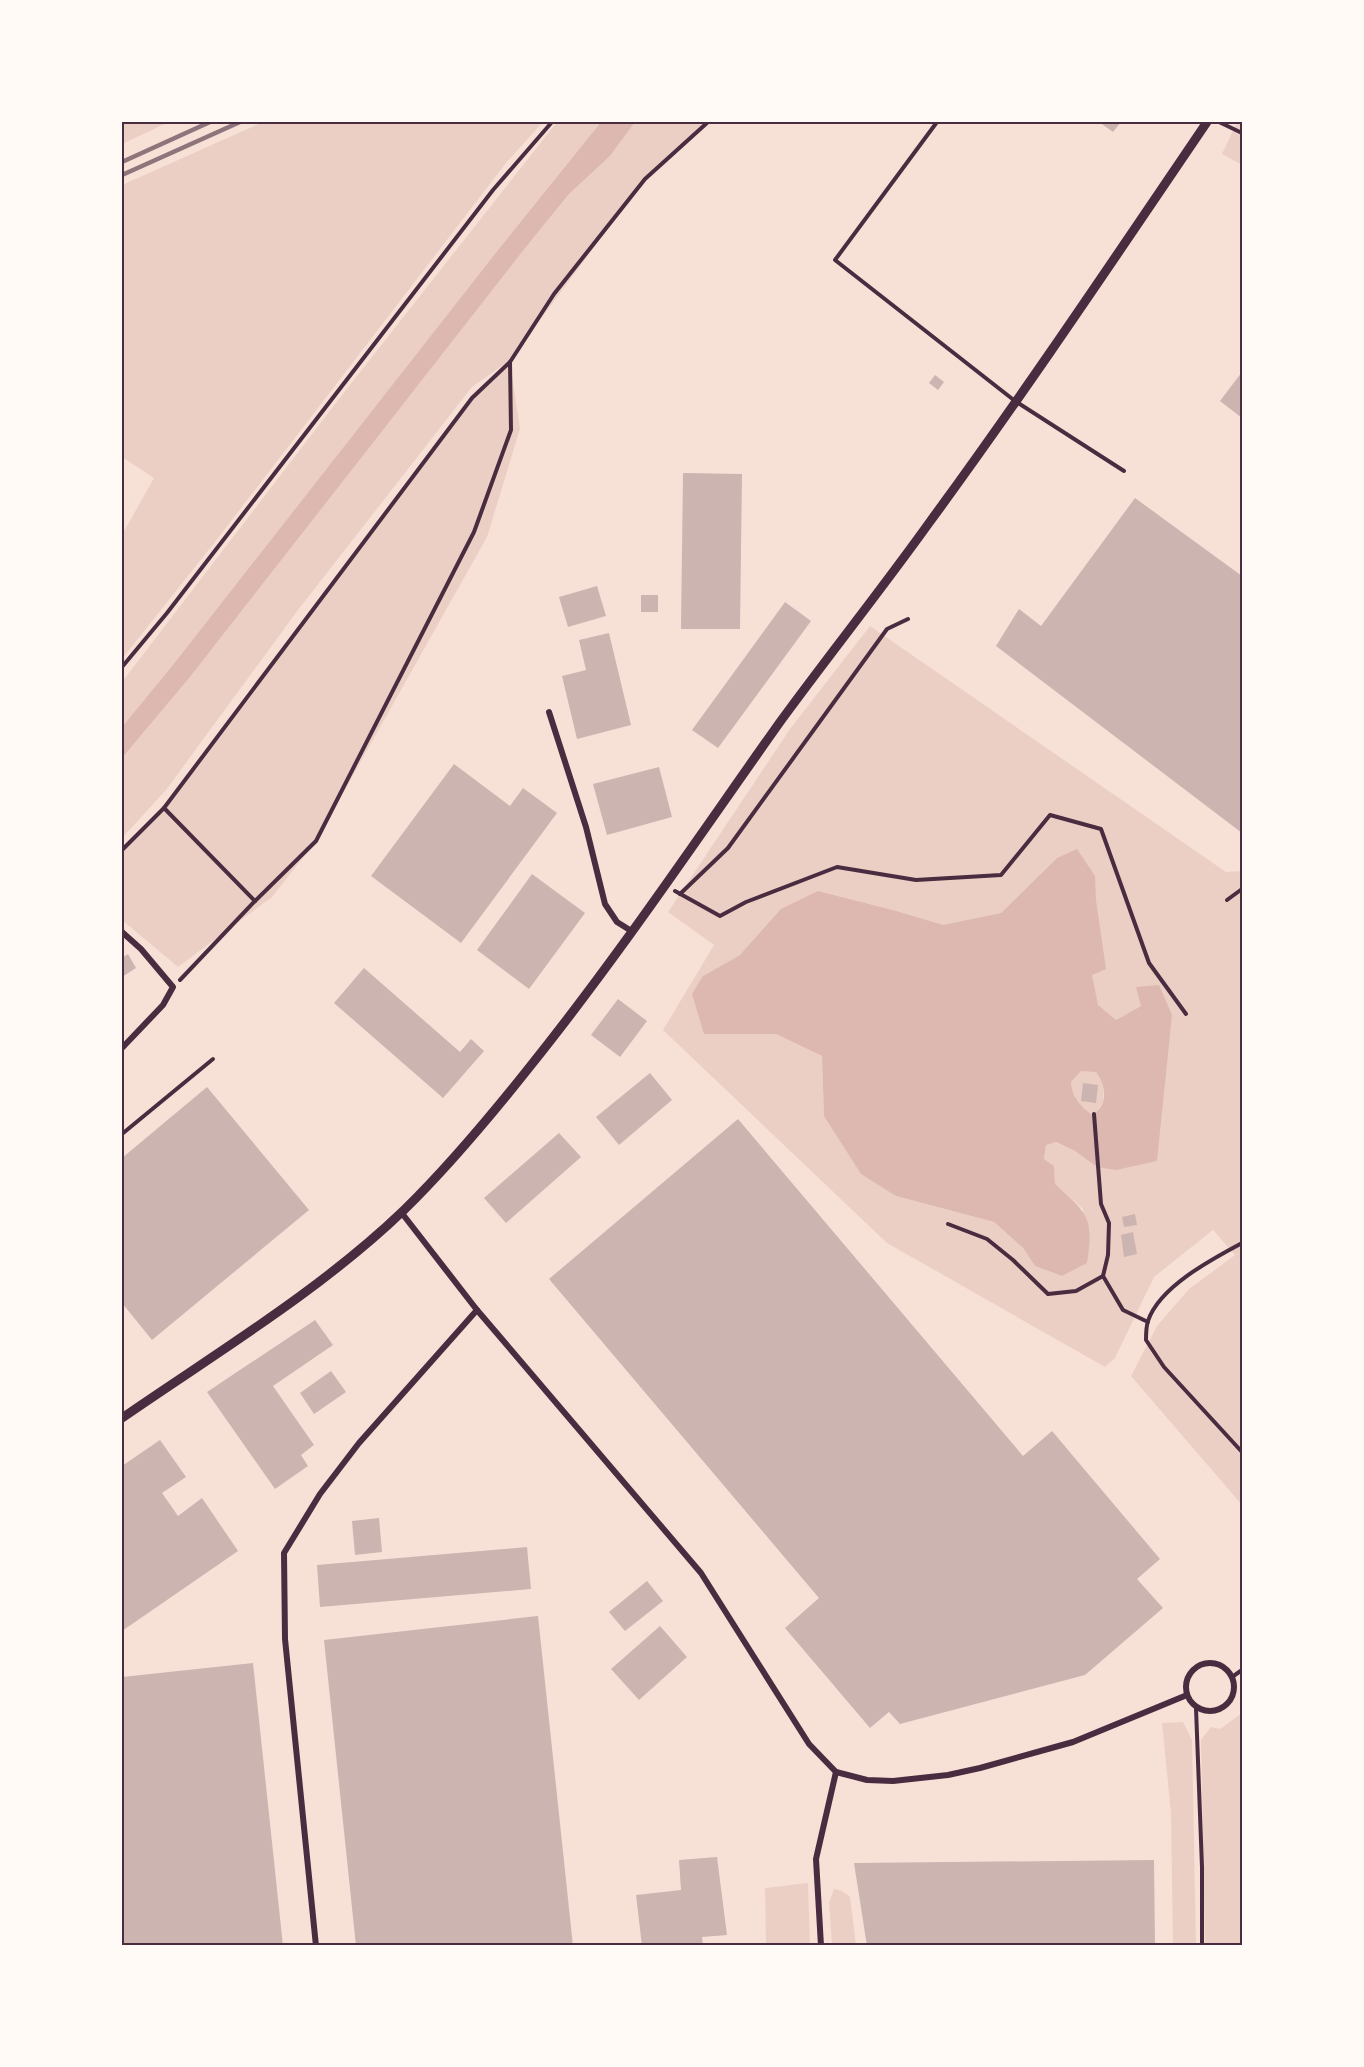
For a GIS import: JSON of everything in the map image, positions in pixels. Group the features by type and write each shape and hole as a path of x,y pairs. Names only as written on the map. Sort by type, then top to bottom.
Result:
{"street":[{"path":"122,1418 259,1326 362,1247 458,1155 570,1017 666,887 782,720 930,522 1207,122"},
{"path":"549,712 586,827 605,904 617,922 633,932"},
{"path":"122,932 141,949 173,987 163,1005 122,1048"},
{"path":"401,1212 477,1310 701,1573 809,1744 836,1772 867,1780 893,1781 948,1775 1073,1742 1186,1695"},
{"path":"316,1946 285,1639 284,1553 320,1494 359,1443 477,1310"},
{"path":"1213,1663 1227,1670 1232,1677 1234,1692 1226,1706 1219,1710 1211,1712 1196,1708 1186,1695 1187,1679 1197,1666 1213,1663"},
{"path":"821,1946 816,1859 836,1772"}],"lane":[{"path":"937,122 835,260 1015,401 1124,471"},
{"path":"122,1134 213,1059"}],"path":[{"path":"122,667 174,604 493,190 552,122"},
{"path":"122,850 164,808 472,398 510,362 554,294 645,179 708,122"},
{"path":"1218,122 1242,133"},
{"path":"173,987 316,841 474,532 511,430 510,362"},
{"path":"680,894 728,848 887,629 908,619"},
{"path":"164,808 255,901"},
{"path":"666,887 720,916 746,902 837,867 916,880 1002,875 1050,814 1101,829 1149,963 1186,1014"},
{"path":"1227,900 1242,889"},
{"path":"1094,1114 1101,1204 1109,1223 1108,1255 1103,1276 1123,1310 1148,1322"},
{"path":"948,1224 987,1239 1013,1260 1048,1294 1076,1291 1103,1276"},
{"path":"1242,1243 1199,1266 1158,1302 1148,1322 1146,1340 1164,1367 1242,1452"},
{"path":"1232,1677 1242,1670"},
{"path":"1196,1708 1202,1868 1202,1946"}],"shaded area":[{"path":"122,122 169,122 122,144"},
{"path":"263,122 543,122 506,163 218,538 122,659 122,535 154,478 122,457 122,185"},
{"path":"557,122 601,122 122,727 122,682 342,395"},
{"path":"601,122 635,122 610,156 569,194 526,247 190,677 122,758 122,727"},
{"path":"635,122 709,122 645,179 510,360 472,387 298,610 166,790 122,838 122,758 190,677 526,247 569,194 610,156"},
{"path":"1237,122 1242,122 1242,165 1222,154"},
{"path":"510,362 520,429 487,537 316,841 272,897 178,967 122,920 122,853 172,796 473,399"},
{"path":"870,626 1226,872 1242,871 1242,1505 1131,1376 1157,1326 1189,1289 1235,1255 1213,1230 1154,1277 1115,1358 1105,1367 887,1243 663,1030 714,945 668,912 790,729","holes":["1057,858 1095,876 1092,963 1094,995 1098,1005 1116,1020 1141,1006 1172,1015 1167,1045 1098,1167 1075,1151 1055,1142 1046,1145 1044,1159 1054,1166 1055,1184 1083,1209 1086,1263 1062,1276 1035,1266 1023,1248 994,1222 896,1196 824,1116 822,1056 776,1034 704,1034 703,976 740,955 818,891 893,910 943,926 1001,913"]},
{"path":"1077,849 1095,876 1096,900 1106,969 1092,975 1098,1005 1116,1020 1141,1006 1136,987 1159,985 1172,1015 1157,1161 1116,1170 1097,1167 1075,1151 1056,1142 1046,1145 1044,1159 1054,1166 1055,1184 1081,1210 1089,1226 1087,1263 1062,1276 1035,1266 1023,1248 994,1222 896,1196 861,1174 824,1116 822,1056 776,1034 704,1034 692,994 703,976 740,955 781,909 818,891 943,925 1001,913 1057,858","holes":["1081,1071 1096,1072 1102,1083 1104,1095 1101,1106 1092,1115 1077,1101 1071,1082"]},
{"path":"1081,1070 1096,1072 1102,1083 1103,1101 1097,1112 1091,1116 1077,1101 1073,1092 1071,1082"},
{"path":"1242,1713 1242,1945 1205,1945 1201,1740 1211,1727 1220,1729"},
{"path":"1183,1722 1192,1740 1196,1945 1173,1945 1171,1813 1162,1723"},
{"path":"808,1883 810,1945 766,1945 765,1888"},
{"path":"834,1889 850,1897 856,1945 832,1945 829,1903"}],"building":[{"path":"1099,122 1121,122 1113,132"},
{"path":"1242,372 1242,418 1220,401"},
{"path":"935,375 944,382 938,390 929,383"},
{"path":"683,473 742,474 740,629 681,629"},
{"path":"1135,498 1242,576 1242,833 996,646 1019,609 1041,626"},
{"path":"597,586 606,616 568,627 559,597"},
{"path":"641,595 658,595 658,612 641,612"},
{"path":"785,602 811,621 718,748 692,730"},
{"path":"609,633 631,725 577,739 562,676 586,670 579,640"},
{"path":"454,764 510,806 523,788 557,813 461,943 371,876"},
{"path":"659,767 672,817 607,835 593,784"},
{"path":"532,874 585,913 529,989 477,950"},
{"path":"128,954 136,968 122,977 122,958"},
{"path":"364,968 460,1052 471,1039 484,1051 443,1098 334,1003"},
{"path":"618,999 647,1021 620,1057 591,1035"},
{"path":"650,1073 672,1100 619,1145 596,1117"},
{"path":"1083,1083 1098,1085 1096,1103 1081,1101"},
{"path":"207,1087 309,1210 152,1340 122,1303 122,1158"},
{"path":"738,1119 1023,1456 1052,1431 1160,1559 1137,1579 1163,1608 1085,1675 900,1724 889,1712 870,1728 785,1628 819,1598 549,1279"},
{"path":"559,1133 581,1157 506,1223 484,1198"},
{"path":"1135,1214 1137,1225 1124,1227 1122,1217"},
{"path":"1133,1232 1137,1254 1124,1257 1121,1235"},
{"path":"315,1320 333,1345 273,1386 314,1445 301,1455 308,1466 275,1489 207,1392"},
{"path":"331,1371 346,1392 314,1414 300,1393"},
{"path":"160,1440 186,1477 162,1493 178,1516 202,1498 238,1551 122,1631 122,1466"},
{"path":"379,1518 382,1552 355,1555 352,1521"},
{"path":"527,1547 531,1589 320,1607 317,1565"},
{"path":"647,1581 663,1601 625,1631 609,1612"},
{"path":"538,1616 573,1946 356,1946 324,1640"},
{"path":"660,1626 687,1657 639,1700 611,1669"},
{"path":"253,1663 283,1946 122,1946 122,1677"},
{"path":"717,1857 727,1935 702,1937 703,1946 642,1946 636,1895 681,1890 679,1860"},
{"path":"1154,1860 1155,1946 867,1946 854,1863"}],"railway":[{"path":"122,162 210,122"},
{"path":"122,175 240,122"}]}
